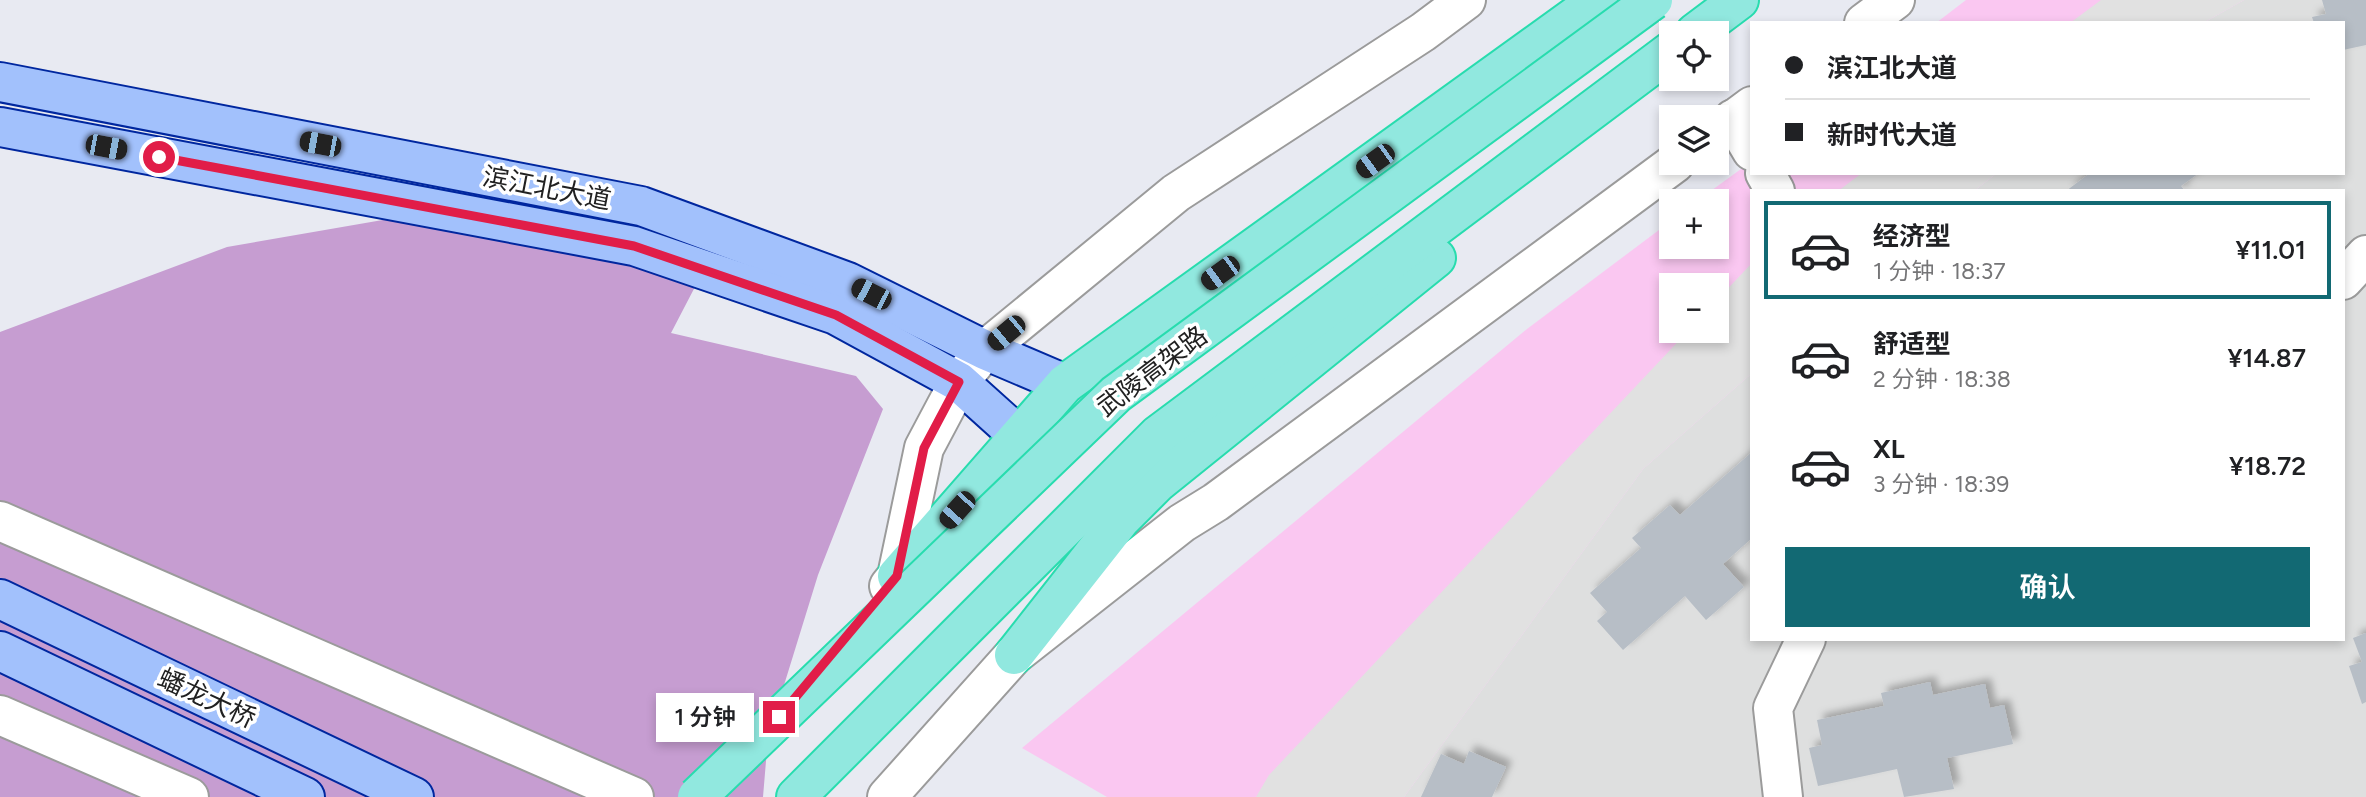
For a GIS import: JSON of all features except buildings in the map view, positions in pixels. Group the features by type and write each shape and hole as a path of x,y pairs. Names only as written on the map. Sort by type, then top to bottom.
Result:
{"highway":[{"path":"897,576 1065,384 1598,0"},
{"name":"武陵高架路","path":"697,797 1116,394 1653,0"},
{"path":"1711,21 1739,0"},
{"path":"1729,21 1756,0"},
{"name":"武陵高架路","path":"796,797 1158,435 1659,60"},
{"path":"1014,655 1121,519 1157,484 1659,78"}],"main road":[{"name":"滨江北大道","path":"0,82 641,206 848,282 985,350 1065,384"},
{"name":"滨江北大道","path":"0,127 634,246 836,315 959,382 1020,437"},
{"name":"蟠龙大桥","path":"0,600 414,797"},
{"name":"蟠龙大桥","path":"0,651 304,797"}],"street":[{"path":"711,797 897,576 924,448 959,382 985,350 1176,192 1466,0"},
{"path":"1867,21 1895,0"},
{"path":"887,797 1014,655 1182,523 1216,502 1659,175"},
{"path":"2345,278 2366,255"},
{"path":"0,521 634,797"},
{"path":"1783,797 1773,708 1804,641"},
{"path":"0,715 190,797"}],"shaded area":[{"path":"1966,0 2244,0 2207,21 1939,21"},
{"path":"2101,0 2244,0 2207,21 2073,21"},
{"path":"2244,0 2366,0 2366,797 1404,797 1643,469 1750,375 1750,641 2345,641 2345,189 1977,189 1994,175 2345,175 2345,21 2207,21"},
{"path":"1750,162 1750,175 1994,175 1977,189 1750,189 1750,375 1643,469 1404,797 1107,797 1022,748 1527,329 1659,230 1659,259 1729,259 1729,189 1714,189"},
{"path":"1859,175 1994,175 1977,189 1841,189"},
{"path":"504,199 723,233 671,333 856,376 883,409 818,575 768,737 763,797 0,797 0,332 227,247"},
{"path":"1750,265 1750,375 1643,469 1404,797 1256,797 1269,775 1677,343 1729,343 1729,287"}],"route":[{"path":"159,157 634,246 836,315 959,382 924,448 897,576 779,717"}]}
